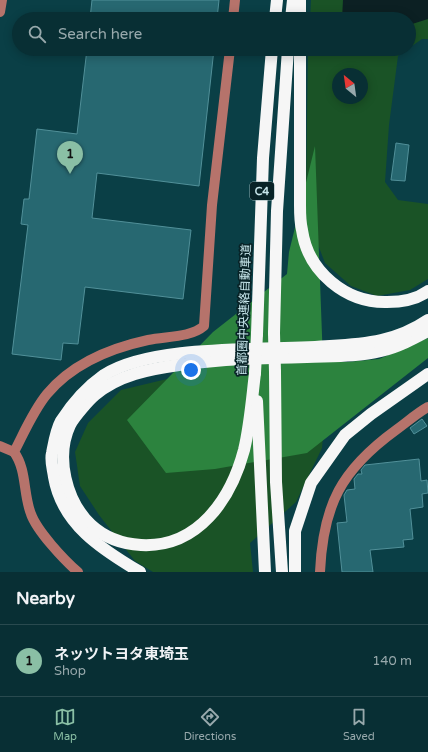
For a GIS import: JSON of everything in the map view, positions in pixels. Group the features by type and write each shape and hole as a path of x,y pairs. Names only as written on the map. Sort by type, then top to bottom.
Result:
{"highway":[{"path":"276,12 277,0"},
{"path":"292,12 293,0"},
{"path":"300,0 300,12"},
{"name":"首都圏中央連絡自動車道","path":"265,572 255,373 263,158 271,56"},
{"name":"C4","path":"282,572 276,482 274,333 277,211 288,56"},
{"path":"300,56 300,206 302,231 312,258 329,282 350,295 373,302 398,302 423,295 428,291"},
{"path":"140,572 108,553 92,541 72,520 56,490 51,457 60,422 81,394 105,375 137,361 178,354 374,343 414,329 428,320"},
{"path":"255,373 244,449 232,484 215,511 196,530 168,542 142,545 117,541 92,526 77,508 67,484 63,453 71,424 96,394 118,380 151,368 215,360 350,355 381,351 409,341 428,331"},
{"path":"295,572 295,531 311,483 345,435 371,414 428,374"}],"street":[{"path":"0,12 2,0"},
{"path":"234,12 235,0"},
{"path":"14,452 47,394 64,378 84,364 107,352 128,345 193,333 204,326 212,205 229,56"},
{"path":"320,572 326,520 344,480 372,448 428,408"},
{"path":"0,446 14,452 21,462 31,516 60,555 78,572"}],"green space":[{"path":"311,0 428,0 428,39 422,39 416,43 416,12 310,12"},
{"path":"308,56 398,56 389,125 385,182 398,200 428,204 428,279 410,290 377,296 351,286 325,263 312,229 306,190"},
{"path":"315,146 323,362 347,362 379,359 428,338 428,358 307,453 215,469 166,473 127,420 213,332 287,274 289,252"},
{"path":"167,379 324,427 322,448 296,502 250,543 253,572 153,572 135,561 99,515 80,486 75,452 88,423 121,390"}],"water":[{"path":"343,0 428,0 428,19 416,23 416,12 342,12"}],"building":[{"path":"92,0 219,0 218,12 91,12"},
{"path":"86,56 213,56 199,186 97,173 92,218 191,230 183,299 85,287 78,344 63,343 61,360 12,354 28,225 21,224 24,199 29,199 37,129 77,134"},
{"path":"396,143 409,145 405,181 391,180"},
{"path":"422,419 427,426 414,434 410,428"},
{"path":"419,459 421,481 427,480 428,493 422,494 423,507 410,509 413,539 403,540 404,547 370,550 373,572 342,572 337,523 347,522 344,495 347,490 355,489 354,479 358,474 362,474 361,470 365,465"}],"place":[{"name":"ネッツトヨタ東埼玉","path":"70,174"}]}
